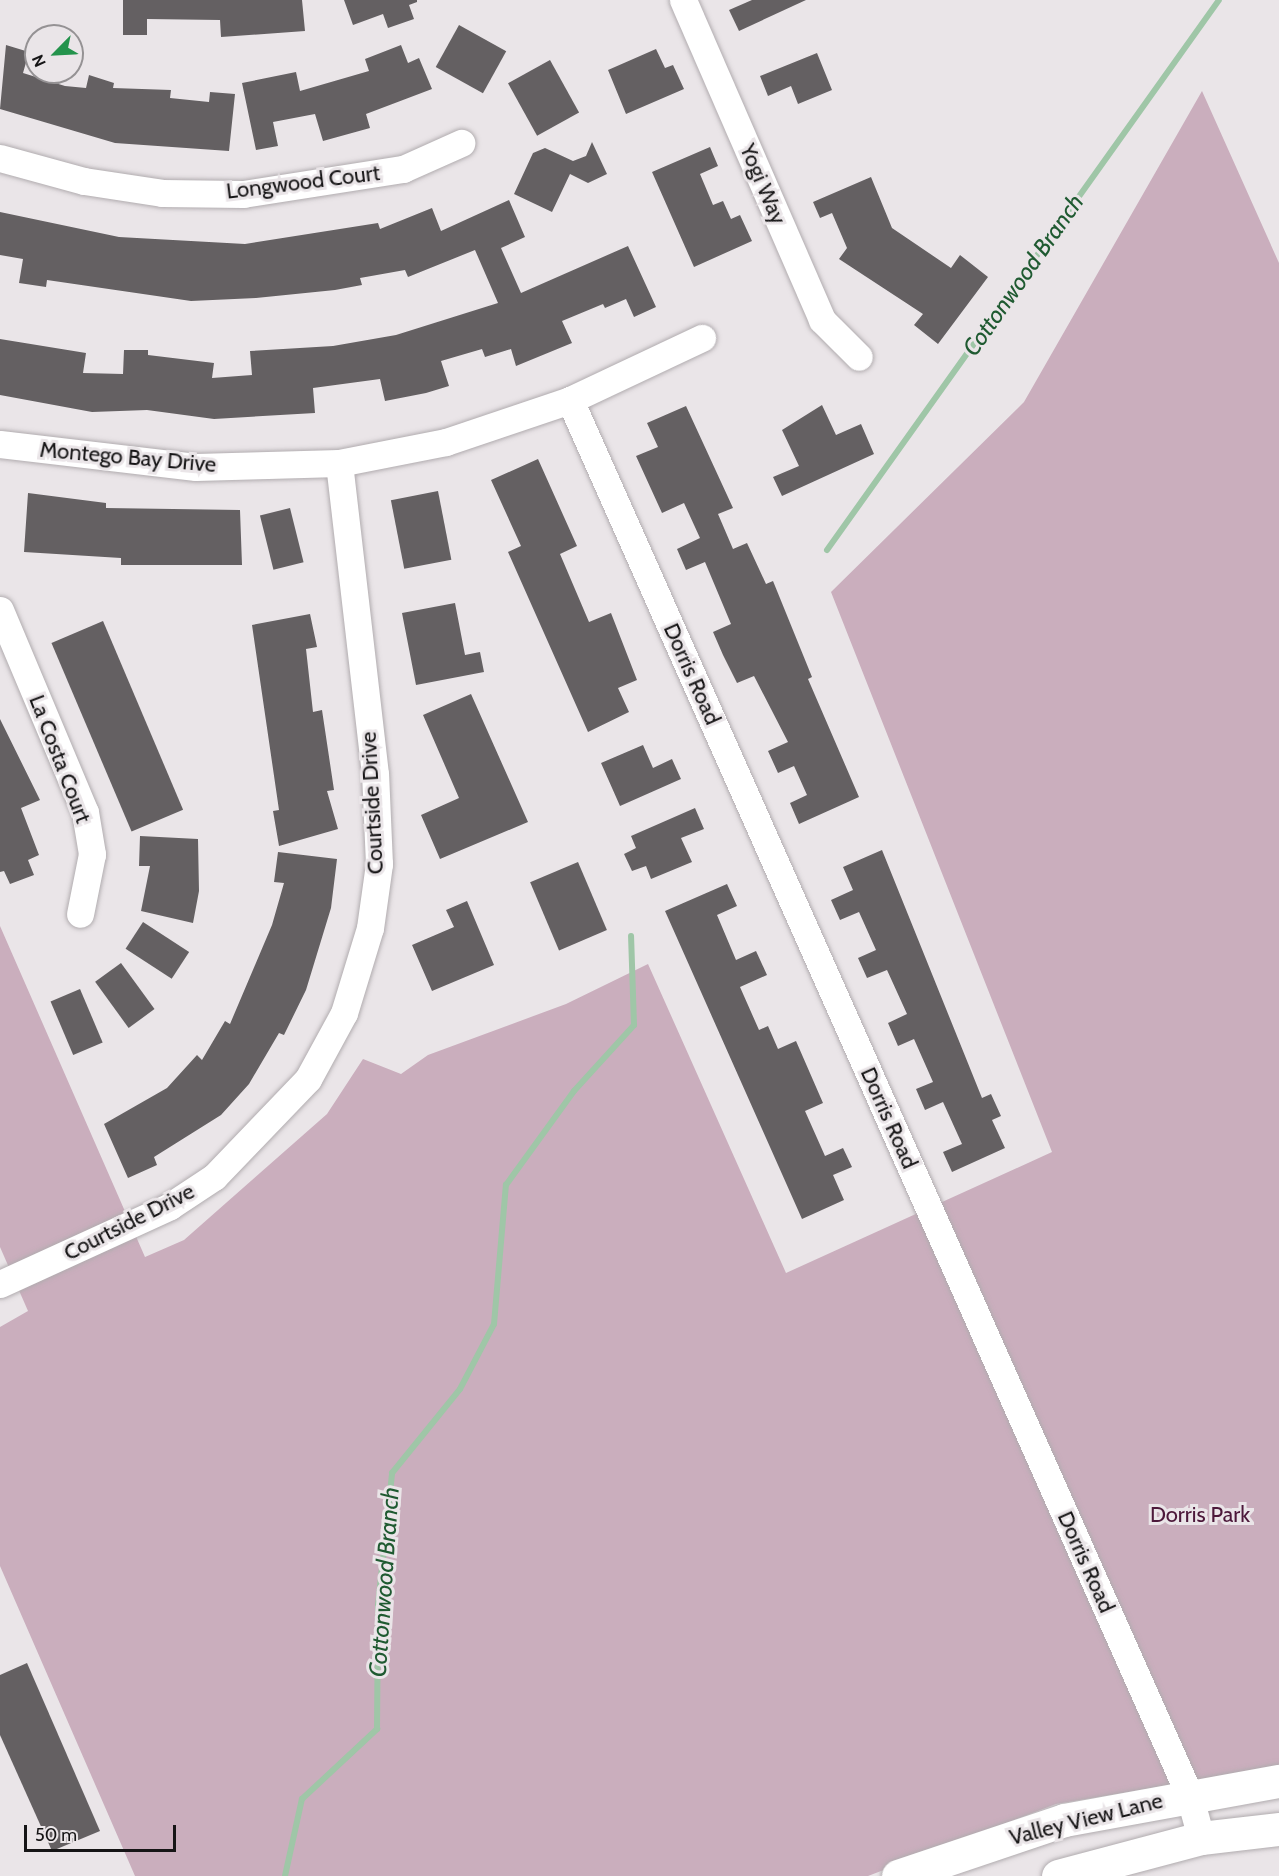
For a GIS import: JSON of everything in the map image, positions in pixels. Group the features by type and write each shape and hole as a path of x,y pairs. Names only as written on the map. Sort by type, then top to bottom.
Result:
{"main road":[{"name":"Valley View Lane","path":"898,1876 1064,1820 1189,1794 1279,1781"},
{"name":"Valley View Lane","path":"1058,1876 1201,1838 1279,1829"}],"street":[{"name":"Yogi Way","path":"683,0 822,320 859,357"},
{"name":"Longwood Court","path":"0,158 84,181 162,193 243,194 402,169 461,143"},
{"name":"Montego Bay Drive","path":"0,444 196,467 339,463 446,442 570,400 702,338"},
{"name":"Dorris Road","path":"570,400 1189,1794 1201,1838"},
{"name":"Courtside Drive","path":"0,1284 170,1206 214,1177 262,1133 308,1079 344,1013 370,928 379,864 375,774 339,463"},
{"name":"La Costa Court","path":"0,610 85,812 92,854 80,914"}],"green space":[{"name":"Dorris Park","path":"1202,91 1279,263 1279,1767 1056,1804 868,1876 135,1876 0,1566 0,1327 28,1311 0,1247 0,926 145,1257 184,1240 327,1114 363,1059 401,1074 428,1055 566,1004 648,964 786,1273 1052,1152 831,592 1024,402"}],"building":[{"path":"123,0 302,0 305,31 221,37 220,20 147,19 147,35 123,35"},
{"path":"344,0 417,0 417,2 409,5 414,19 388,28 383,14 353,25"},
{"path":"752,0 806,0 739,31 729,10"},
{"path":"459,25 506,51 483,93 436,67"},
{"path":"6,45 24,50 24,84 59,84 86,88 89,75 114,83 113,88 171,90 170,98 209,102 210,92 235,94 229,151 115,143 0,109"},
{"path":"401,45 408,63 419,58 432,89 366,114 370,128 323,141 315,114 273,122 278,146 256,150 242,83 296,72 300,91 369,71 365,59"},
{"path":"656,49 665,68 673,65 684,89 626,114 608,70"},
{"path":"817,53 832,90 798,104 791,86 768,96 760,76"},
{"path":"550,60 579,112 537,136 508,83"},
{"path":"592,142 607,174 588,183 570,174 552,212 514,194 533,153 545,148 573,161 586,156"},
{"path":"710,147 718,166 700,174 713,205 723,201 731,219 740,215 752,241 694,267 652,172"},
{"path":"871,177 892,228 951,268 960,255 988,277 938,344 914,325 923,314 839,259 847,248 832,213 820,218 813,202"},
{"path":"509,200 525,237 501,248 521,293 628,246 656,307 634,317 626,299 605,308 603,304 562,321 572,343 516,366 511,349 485,357 482,349 441,361 449,386 426,393 385,401 380,379 313,388 315,413 214,419 147,410 92,412 0,395 0,339 86,353 83,373 123,374 124,350 148,350 148,355 214,363 212,378 252,375 250,351 333,346 396,335 498,303 475,250 408,277 405,270 360,278 362,285 256,298 191,301 47,280 46,287 19,283 23,259 0,255 0,212 119,237 245,244 378,223 380,229 432,208 441,231"},
{"path":"822,405 836,435 861,424 874,454 782,496 773,477 799,466 782,430"},
{"path":"686,406 733,508 718,514 733,549 747,543 766,584 773,581 812,677 808,679 859,797 799,824 790,803 807,795 794,766 778,773 768,751 788,742 754,676 737,683 723,655 713,632 731,624 705,562 686,570 677,549 700,538 684,503 662,513 636,456 658,447 647,423"},
{"path":"538,459 577,546 560,554 589,622 611,613 637,680 618,688 629,712 588,732 508,552 521,546 491,480"},
{"path":"438,491 451,560 404,569 391,500"},
{"path":"28,493 106,503 106,508 240,510 242,565 121,565 121,558 24,552"},
{"path":"290,508 304,562 273,570 260,515"},
{"path":"455,603 465,655 480,652 484,672 416,685 402,613"},
{"path":"310,614 317,647 306,649 313,712 322,710 334,790 327,791 338,829 279,846 273,811 279,810 252,625"},
{"path":"103,621 183,810 132,832 51,643"},
{"path":"471,694 528,822 440,859 421,815 459,798 423,715"},
{"path":"0,719 40,800 21,808 39,855 28,860 34,875 10,884 4,871 0,872"},
{"path":"643,745 653,768 672,759 681,779 620,806 601,763"},
{"path":"695,808 704,829 681,838 692,862 651,879 646,866 632,871 624,854 636,848 631,836"},
{"path":"140,836 198,839 199,891 193,923 141,911 150,866 139,866"},
{"path":"882,850 982,1098 991,1094 1001,1116 992,1120 1005,1148 952,1172 943,1152 962,1144 943,1102 925,1110 916,1089 933,1082 914,1039 898,1046 888,1023 907,1014 887,970 867,978 858,958 876,950 859,912 840,920 831,900 853,890 843,867"},
{"path":"278,852 337,859 331,908 306,990 284,1035 279,1033 249,1084 221,1115 154,1157 157,1165 128,1178 104,1124 167,1088 197,1055 202,1060 225,1021 230,1024 272,925 284,883 274,882"},
{"path":"578,862 607,930 559,950 530,882"},
{"path":"727,884 737,906 717,915 736,960 756,951 767,975 740,987 759,1030 768,1026 778,1049 796,1041 823,1103 805,1111 825,1156 843,1148 852,1167 833,1175 844,1200 802,1219 665,911"},
{"path":"467,901 494,965 432,991 412,945 454,927 446,910"},
{"path":"143,922 189,952 172,979 126,949"},
{"path":"121,963 155,1009 129,1028 95,982"},
{"path":"80,989 103,1042 73,1055 51,1002"},
{"path":"27,1663 100,1831 52,1851 0,1735 0,1675"}],"waterway":[{"name":"Cottonwood Branch","path":"827,550 1219,0"},
{"name":"Cottonwood Branch","path":"285,1876 302,1799 377,1729 378,1605 392,1473 460,1389 494,1324 506,1185 574,1091 634,1025 631,936"}]}
